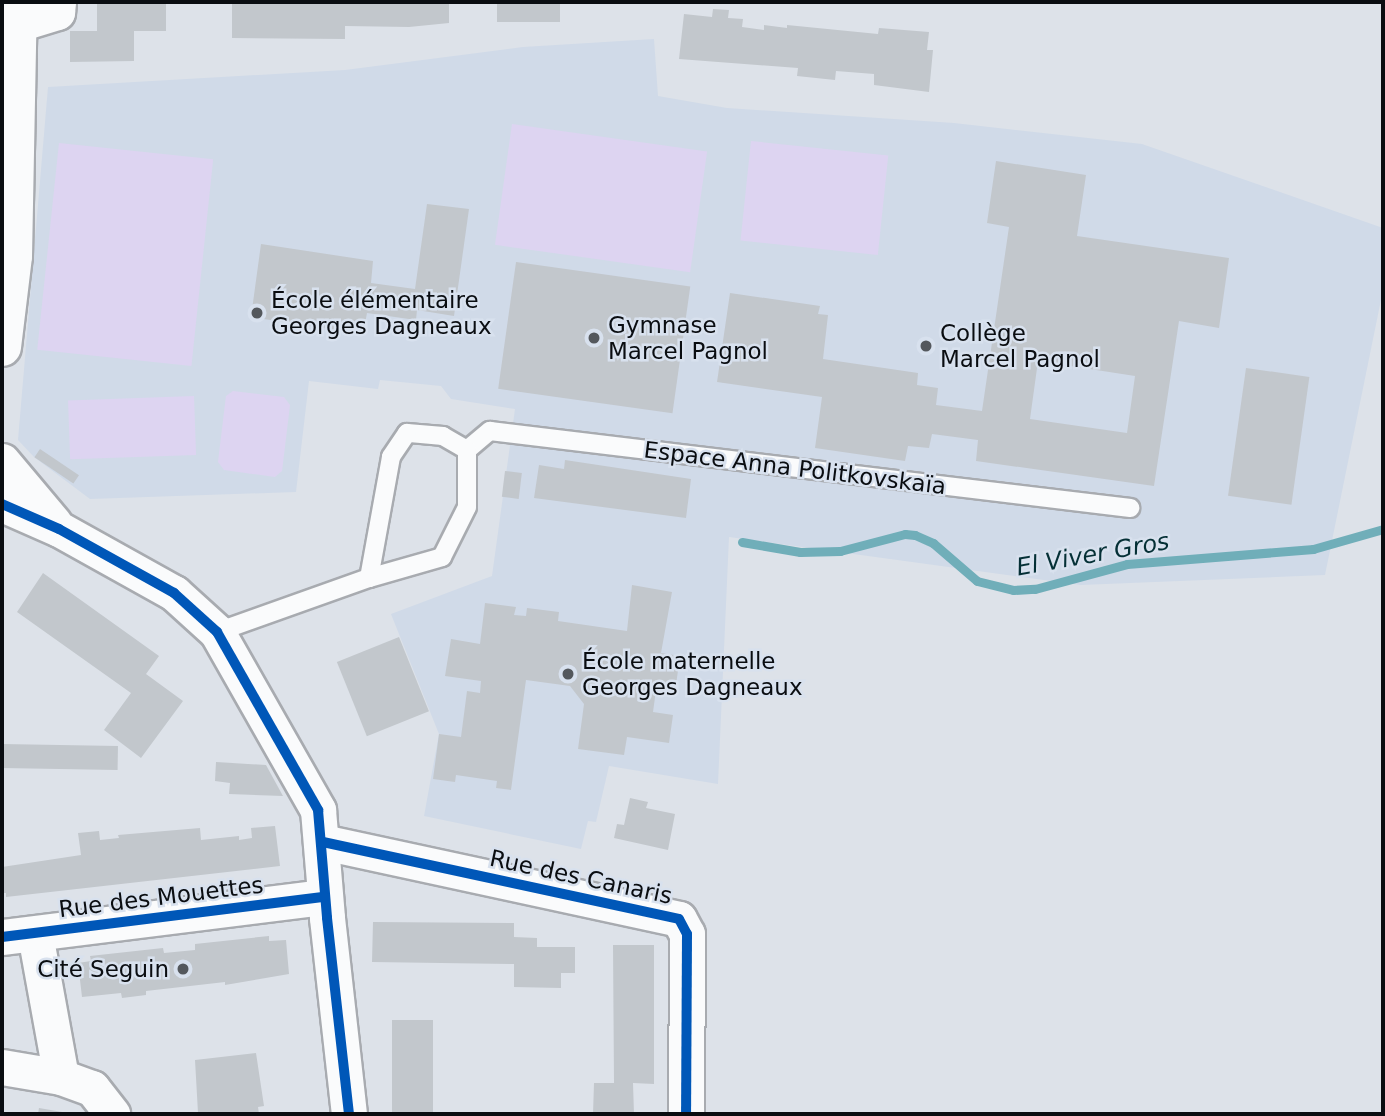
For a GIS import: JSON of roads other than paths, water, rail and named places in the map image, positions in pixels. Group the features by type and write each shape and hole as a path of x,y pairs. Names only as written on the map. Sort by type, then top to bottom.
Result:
{"main road":[{"path":"2,347 13,256 13,12"}],"street":[{"path":"13,12 57,12 58,2"},
{"path":"2,461 59,529"},
{"path":"2,504 59,529 174,593 217,632 318,810 349,1114"},
{"name":"Rue des Canaris","path":"323,842 679,919 687,934 686,1114"},
{"name":"Rue des Mouettes","path":"61,1077 18,936 325,897"},
{"path":"2,1067 61,1077 92,1088 112,1114"}],"lane":[{"name":"Espace Anna Politkovskaïa","path":"467,450 490,431 1130,508"},
{"path":"217,632 369,578 442,557 467,507 467,450 443,436 407,433 391,457 369,578"}],"waterway":[{"name":"El Viver Gros","path":"742,542 800,552 840,551 905,534 915,535 933,543 977,581 1013,590 1035,589 1127,564 1313,549 1383,529"}],"place":[{"name":"École élémentaire Georges Dagneaux","path":"257,313"},
{"name":"Gymnase Marcel Pagnol","path":"594,338"},
{"name":"Collège Marcel Pagnol","path":"926,346"},
{"name":"École maternelle Georges Dagneaux","path":"568,674"},
{"name":"Cité Seguin","path":"183,969"}]}
